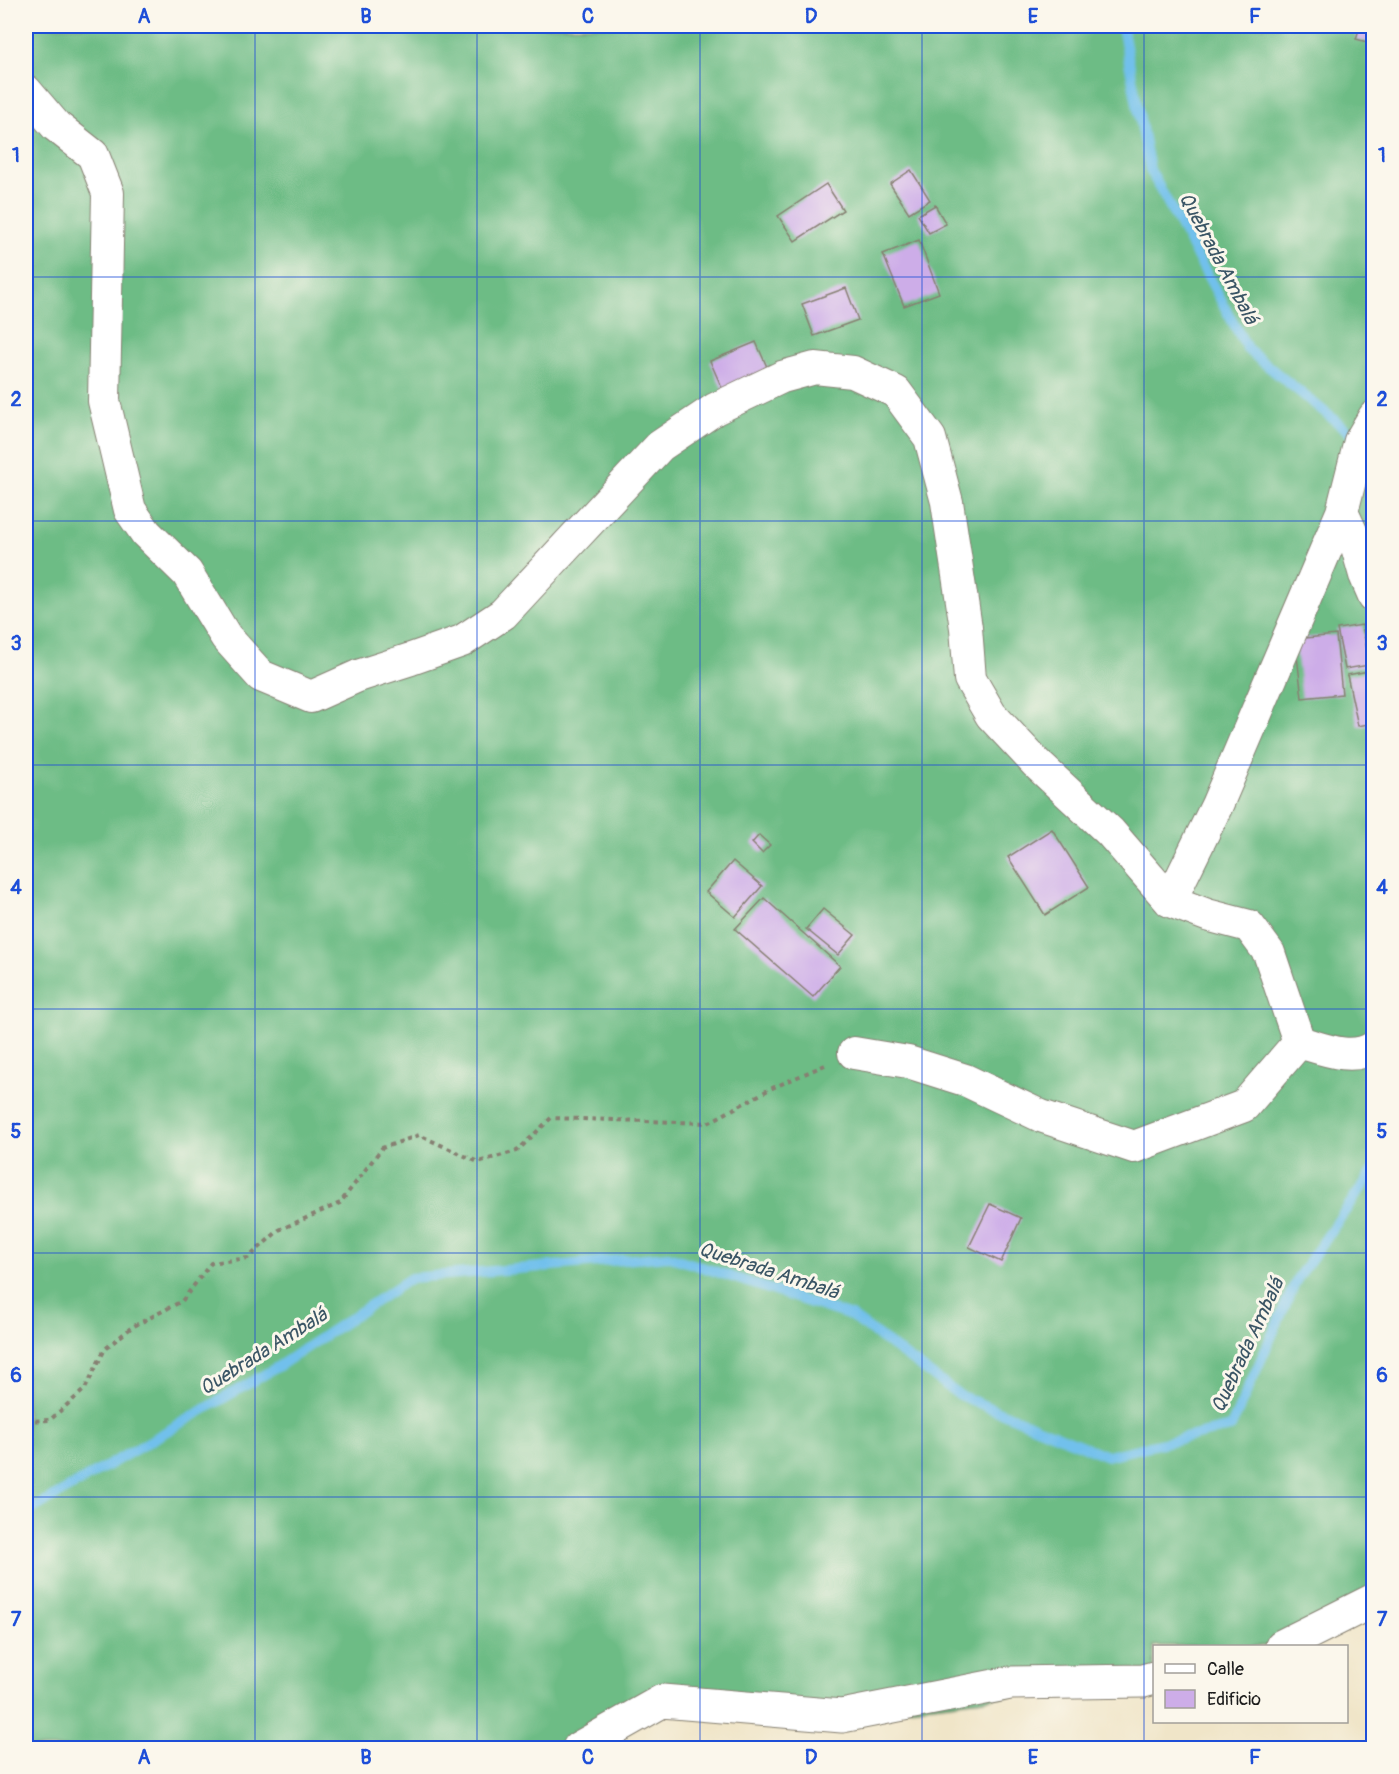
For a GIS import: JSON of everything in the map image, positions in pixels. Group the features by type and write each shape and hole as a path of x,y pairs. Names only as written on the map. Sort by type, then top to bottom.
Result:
{"street":[{"path":"26,91 56,126 93,155 108,194 104,401 130,510 146,533 187,573 226,637 261,676 311,697 358,676 462,641 503,614 660,446 715,409 782,377 816,368 853,372 896,392 930,438 947,502 966,628 970,679 991,715 1036,764 1110,832 1170,901 1207,915 1249,926 1269,953 1299,1042"},
{"path":"1170,901 1217,805 1342,512 1360,441 1374,417"},
{"path":"1342,512 1355,540 1374,596"},
{"path":"1299,1042 1341,1053 1365,1053 1374,1047"},
{"path":"854,1053 908,1062 965,1080 1041,1116 1134,1147 1244,1106 1299,1042"},
{"path":"1286,1645 1374,1600"},
{"path":"579,1749 662,1701 842,1716 1010,1683 1143,1681 1153,1678"}],"path":[{"path":"26,1421 50,1420 85,1389 105,1349 132,1327 182,1301 211,1263 248,1258 279,1230 340,1203 382,1148 419,1135 478,1162 517,1151 551,1118 708,1124 770,1089 854,1053"}],"green space":[{"path":"26,26 1373,26 1373,1600 1284,1645 1153,1645 1153,1678 842,1716 662,1701 579,1748 26,1748"}],"building":[{"path":"1360,26 1374,26 1374,44 1356,39"},
{"path":"911,170 930,200 909,213 890,184"},
{"path":"826,184 843,210 795,241 778,216"},
{"path":"935,205 946,224 929,233 918,215"},
{"path":"919,240 939,293 904,306 883,254"},
{"path":"846,288 858,320 814,336 802,304"},
{"path":"756,342 771,376 725,395 710,361"},
{"path":"1362,625 1370,665 1345,669 1337,629"},
{"path":"1336,635 1342,694 1302,698 1295,639"},
{"path":"1374,670 1374,723 1358,726 1347,675"},
{"path":"1052,829 1089,887 1045,915 1008,857"},
{"path":"759,835 770,845 762,853 752,843"},
{"path":"733,861 762,886 735,917 706,892"},
{"path":"764,898 840,966 813,997 735,929"},
{"path":"823,909 855,935 838,955 806,929"},
{"path":"990,1204 1021,1218 1001,1262 969,1247"}],"waterway":[{"name":"Quebrada Ambalá","path":"1122,26 1150,170 1248,350 1374,452"},
{"name":"Quebrada Ambalá","path":"26,1513 279,1366 411,1278 668,1256 851,1316 959,1395 1107,1456 1231,1427 1297,1279 1374,1170"}]}
